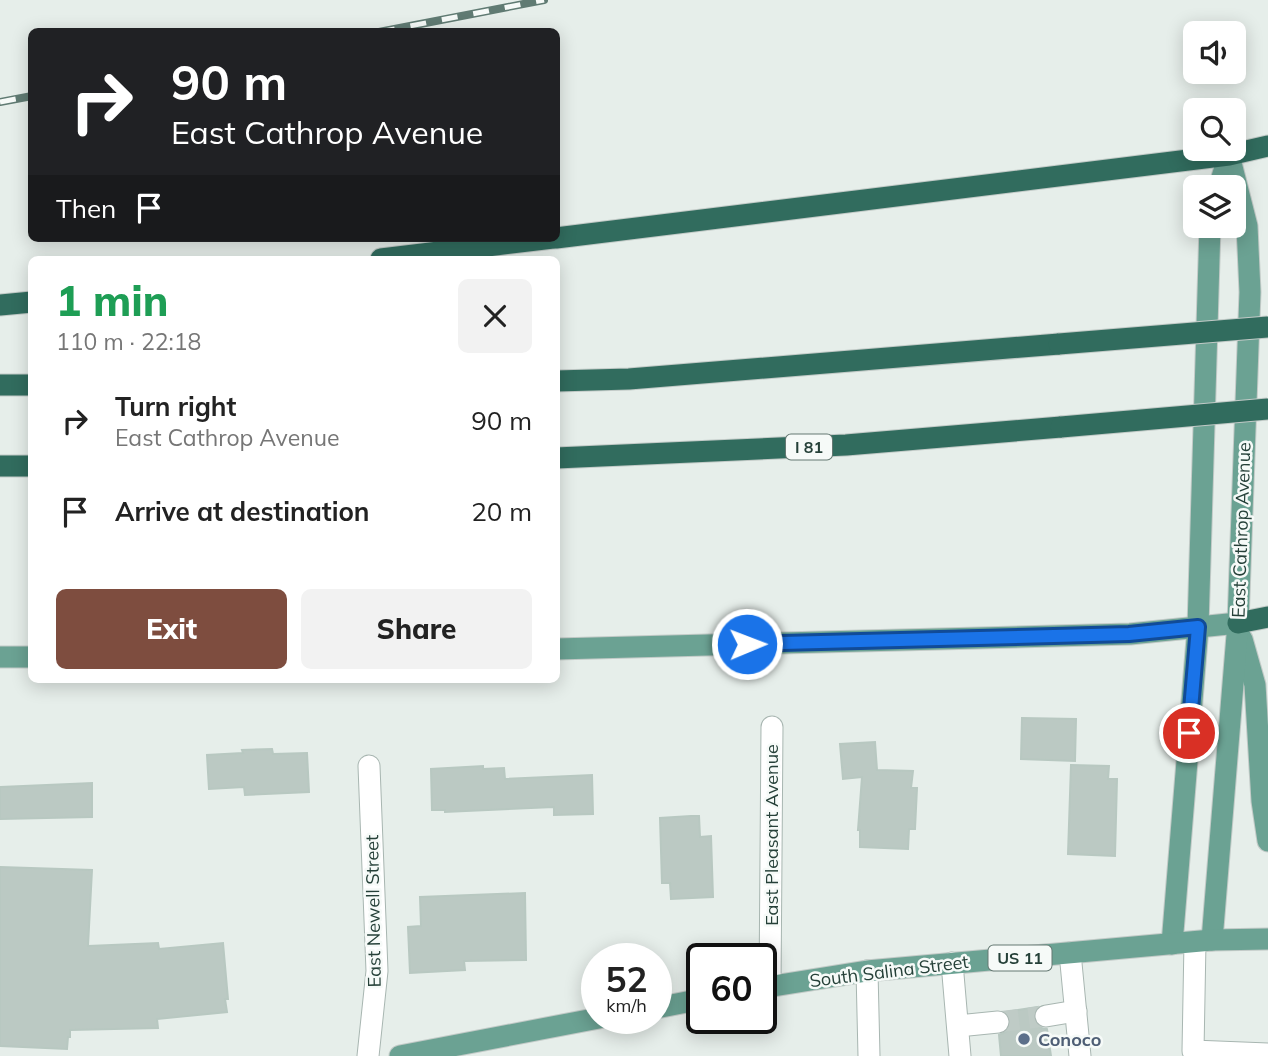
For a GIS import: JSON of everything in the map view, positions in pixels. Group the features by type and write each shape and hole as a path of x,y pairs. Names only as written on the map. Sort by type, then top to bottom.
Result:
{"highway":[{"path":"1246,151 1268,146"},
{"path":"560,237 1183,161"},
{"path":"406,256 522,242"},
{"path":"0,306 28,302"},
{"path":"560,381 629,379 1268,327"},
{"path":"0,385 28,385"},
{"name":"I 81","path":"560,458 846,445 1268,409"},
{"path":"0,466 28,466"},
{"path":"1238,623 1268,617"}],"main road":[{"name":"East Cathrop Avenue","path":"1203,941 1238,623 1250,292 1247,226 1231,161"},
{"path":"1172,944 1198,627 1210,238"},
{"path":"560,649 1129,634 1238,623 1255,685 1262,801 1268,841"},
{"path":"0,657 28,657"},
{"name":"South Salina Street","path":"777,985 867,971 1203,941 1268,939"},
{"path":"400,1056 581,1021"}],"street":[{"name":"East Pleasant Avenue","path":"767,943 772,727"},
{"name":"East Newell Street","path":"368,1056 377,971 369,766"},
{"path":"1203,941 1193,1051 1268,1054"},
{"path":"1070,953 1078,1056"},
{"path":"952,964 960,1056"},
{"path":"867,971 869,1056"},
{"path":"1046,1016 1076,1012"},
{"path":"958,1026 998,1022"}],"building":[{"path":"1022,718 1076,719 1075,761 1021,759"},
{"path":"875,742 877,770 913,771 911,788 917,788 915,829 909,829 908,849 860,847 858,830 862,777 843,779 840,744"},
{"path":"272,749 273,754 307,753 309,792 245,795 244,787 209,789 207,755"},
{"path":"1071,765 1109,766 1108,779 1117,779 1115,856 1068,854"},
{"path":"483,766 483,769 504,768 505,779 592,775 593,814 554,815 554,807 445,812 432,810 431,769"},
{"path":"92,783 92,817 0,819 0,787"},
{"path":"699,816 700,837 711,836 713,897 671,899 670,883 662,883 660,818"},
{"path":"0,867 92,870 88,946 158,943 159,949 223,943 227,1012 157,1019 158,1028 70,1030 67,1049 0,1046"},
{"path":"525,893 526,960 464,961 465,970 410,973 408,927 421,926 420,897"},
{"name":"Conoco","path":"1037,1007 1033,1019 1036,1025 1047,1029 1051,1056 1001,1056 999,1035 1010,1028 1011,1021 1005,1012"}],"tunnel":[{"path":"998,1022 1046,1016"}],"railway":[{"path":"400,28 544,0"},
{"path":"0,102 28,97"}],"place":[{"name":"Conoco","path":"1024,1039"}],"route":[{"path":"747,644 1129,634 1198,627 1189,733"}]}
